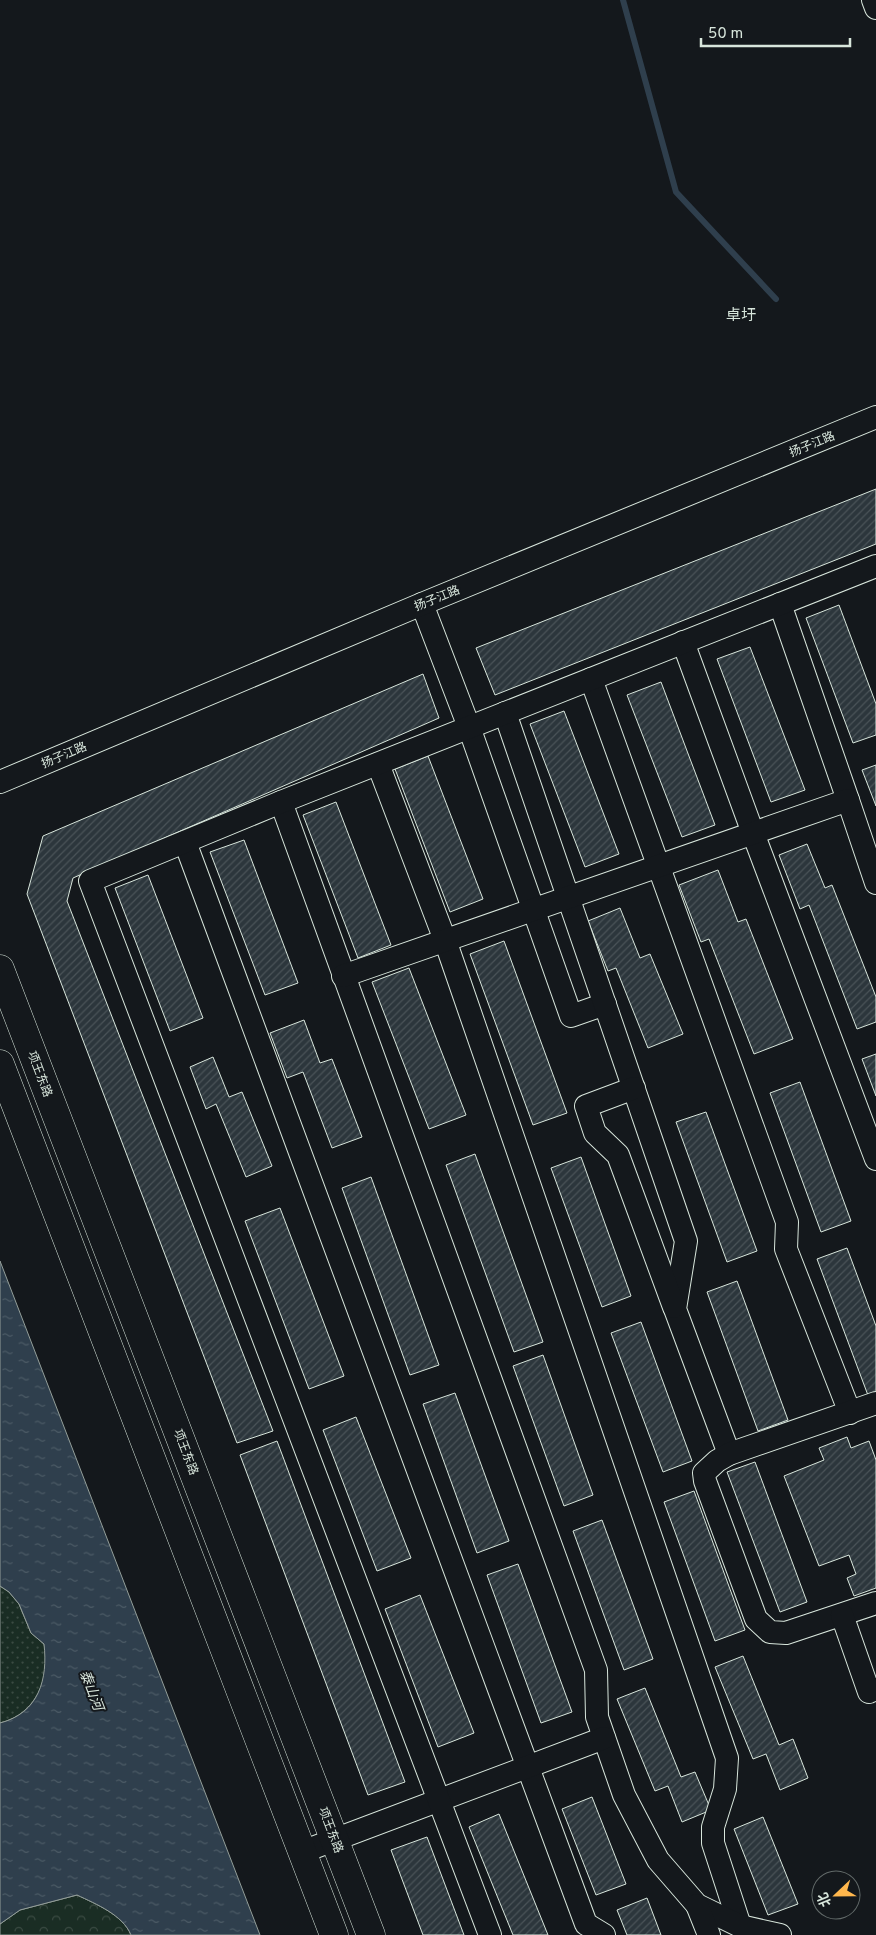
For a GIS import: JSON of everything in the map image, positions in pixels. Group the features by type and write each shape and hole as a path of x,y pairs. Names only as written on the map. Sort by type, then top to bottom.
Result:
{"main road":[{"name":"项王东路","path":"0,969 371,1935"},
{"path":"0,1064 334,1935"}],"street":[{"path":"873,0 876,8"},
{"name":"扬子江路","path":"0,782 422,604 876,417"},
{"path":"490,1935 90,881 469,727 876,568"},
{"path":"422,604 469,727 571,1016 605,1004"},
{"path":"780,604 876,882"},
{"path":"683,642 876,1159"},
{"path":"591,679 787,1222 786,1249 850,1412"},
{"path":"505,713 686,1241 675,1309"},
{"path":"378,764 445,940 727,1758 725,1789 713,1827 713,1843 740,1926"},
{"path":"344,976 848,800"},
{"path":"281,802 596,1670 597,1718 624,1795 658,1860 697,1905 709,1935"},
{"path":"185,842 586,1924 604,1935"},
{"path":"634,1088 586,1106 595,1133 618,1155 729,1454"},
{"path":"874,1610 842,1615 786,1633 770,1632 756,1619 704,1473 717,1461 729,1454 876,1403"},
{"path":"842,1615 869,1692 876,1689"},
{"path":"302,1852 604,1738"},
{"path":"697,1905 740,1926 780,1935"}],"green space":[{"path":"0,1586 9,1592 19,1604 31,1633 44,1644 46,1659 45,1675 33,1702 19,1715 0,1723"},
{"path":"77,1895 115,1916 131,1935 0,1935 0,1924 20,1910"}],"water":[{"name":"泰山河","path":"0,1261 260,1935 131,1935 115,1916 77,1895 20,1910 0,1924 0,1723 13,1718 32,1703 42,1682 45,1657 44,1644 31,1633 19,1604 9,1592 0,1586"}],"building":[{"path":"876,489 876,544 495,695 476,648"},
{"path":"839,605 876,704 876,735 853,743 806,618"},
{"path":"750,647 805,790 771,802 717,659"},
{"path":"423,674 439,718 73,878 67,901 273,1431 237,1443 27,894 43,836"},
{"path":"661,682 715,825 682,837 627,695"},
{"path":"564,711 619,854 585,867 530,724"},
{"path":"428,756 483,899 450,912 395,769"},
{"path":"876,765 876,806 862,770"},
{"path":"336,802 391,945 358,958 303,815"},
{"path":"244,840 298,983 265,995 210,852"},
{"path":"807,844 825,888 832,885 876,997 876,1022 857,1029 809,905 800,909 779,855"},
{"path":"718,870 738,922 746,919 793,1039 754,1054 709,939 701,942 679,885"},
{"path":"148,875 203,1018 170,1031 115,888"},
{"path":"620,908 640,958 650,954 683,1034 648,1048 616,968 608,971 588,921"},
{"path":"504,941 567,1113 533,1125 470,954"},
{"path":"409,968 466,1115 429,1129 372,982"},
{"path":"304,1020 320,1063 332,1059 362,1137 332,1148 303,1072 287,1078 270,1033"},
{"path":"876,1054 876,1096 862,1059"},
{"path":"213,1057 229,1097 242,1092 272,1166 246,1177 216,1104 206,1109 190,1067"},
{"path":"800,1082 851,1221 821,1232 770,1093"},
{"path":"706,1112 757,1251 727,1262 676,1122"},
{"path":"475,1154 543,1342 514,1352 446,1165"},
{"path":"581,1157 631,1296 602,1307 551,1168"},
{"path":"371,1177 439,1365 410,1375 342,1188"},
{"path":"280,1208 344,1376 309,1389 245,1221"},
{"path":"847,1248 876,1326 876,1395 869,1398 817,1259"},
{"path":"737,1281 788,1420 758,1431 707,1292"},
{"path":"641,1322 692,1461 663,1472 611,1333"},
{"path":"543,1355 593,1495 564,1506 513,1366"},
{"path":"455,1393 509,1541 477,1553 423,1404"},
{"path":"356,1417 411,1558 377,1571 323,1430"},
{"path":"847,1437 851,1448 869,1441 876,1460 876,1588 854,1596 847,1578 856,1574 849,1555 819,1566 784,1476 824,1460 819,1448"},
{"path":"277,1441 405,1782 368,1795 240,1455"},
{"path":"755,1462 807,1602 780,1612 727,1472"},
{"path":"694,1491 745,1630 715,1641 664,1502"},
{"path":"602,1520 653,1659 624,1670 573,1531"},
{"path":"518,1564 572,1712 541,1723 487,1575"},
{"path":"420,1595 474,1733 438,1747 385,1609"},
{"path":"743,1656 779,1745 793,1739 808,1778 780,1790 766,1754 753,1759 715,1667"},
{"path":"645,1688 681,1777 695,1772 711,1810 682,1822 668,1786 655,1791 617,1699"},
{"path":"592,1797 626,1884 596,1895 562,1809"},
{"path":"499,1814 548,1935 513,1935 469,1827"},
{"path":"763,1817 798,1904 768,1915 734,1829"},
{"path":"427,1837 464,1935 423,1935 391,1850"},
{"path":"647,1898 661,1935 627,1935 617,1910"}],"waterway":[{"path":"623,0 676,192 776,299"}],"district":[{"name":"卓圩","path":"741,315"}]}
